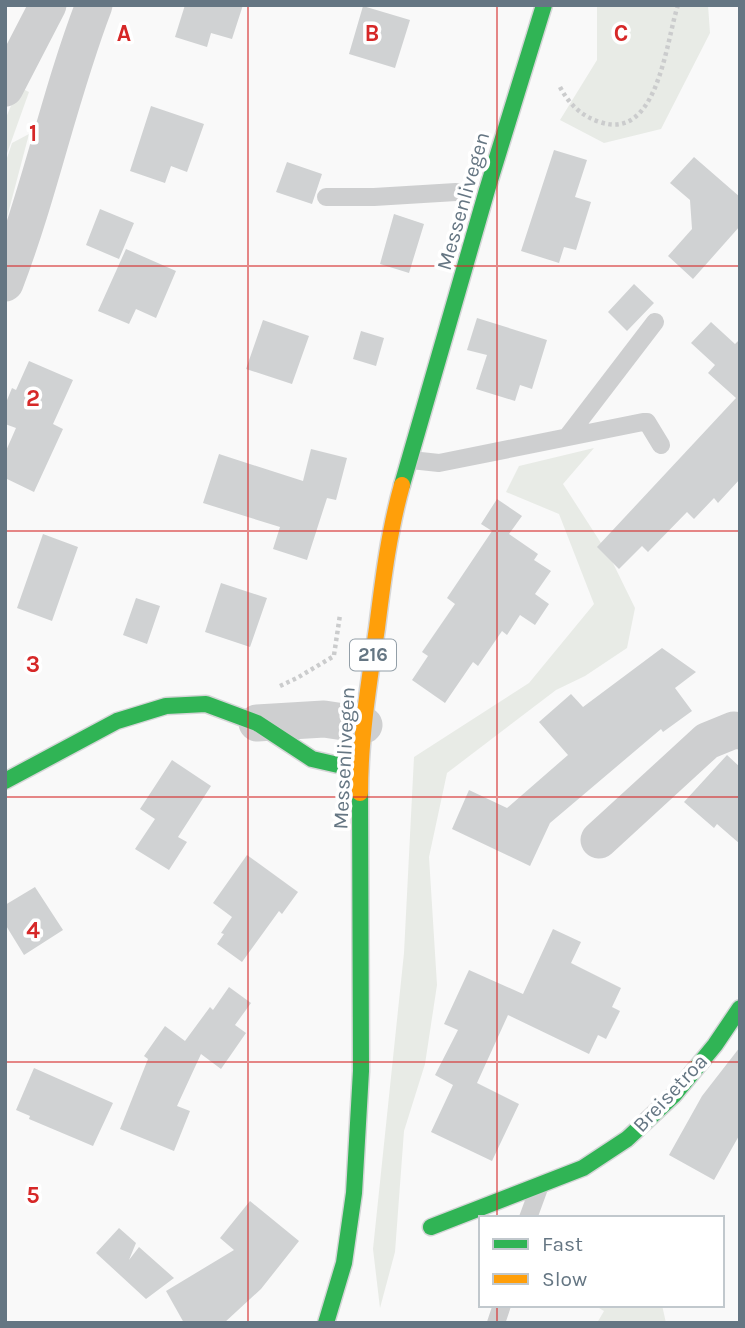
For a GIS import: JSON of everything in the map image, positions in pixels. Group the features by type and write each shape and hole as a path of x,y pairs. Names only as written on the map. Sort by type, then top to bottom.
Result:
{"main road":[{"name":"Messenlivegen","path":"326,1323 344,1263 355,1180 361,1070 360,771 389,540 400,492 487,190 544,5"},
{"path":"5,781 117,721 166,706 206,704 257,723 312,759 360,771"},
{"name":"Breisetroa","path":"431,1227 583,1168 627,1139 674,1095 715,1045 740,1008"}],"street":[{"path":"5,88 48,5"},
{"path":"5,283 24,235 41,169 94,5"},
{"path":"257,723 324,719 364,725"},
{"path":"598,840 707,741 734,730 740,731"}],"lane":[{"path":"326,197 456,192"},
{"path":"567,437 655,322"},
{"path":"411,460 439,463 643,422 647,422 661,445"},
{"path":"529,1216 540,1185"}],"path":[{"path":"560,87 572,106 594,120 617,125 635,118 641,113 658,80 668,51 678,5"}],"shaded area":[{"path":"597,5 708,5 710,33 661,129 604,143 560,120 597,60"},
{"path":"19,87 29,92 5,159 5,120"},
{"path":"29,134 5,225 5,164 12,143"},
{"path":"594,448 563,484 610,557 635,608 627,648 585,676 556,690 447,773 429,857 437,985 425,1064 404,1131 395,1252 380,1308 373,1249 404,953 414,757 529,683 594,604 559,514 506,492 519,466"},
{"path":"597,1307 662,1307 666,1323 597,1323 604,1311"}],"building":[{"path":"185,5 243,5 232,39 211,33 207,47 175,37"},
{"path":"363,6 410,20 395,68 349,54"},
{"path":"151,106 204,124 187,172 171,166 165,183 130,171"},
{"path":"554,150 587,160 575,197 591,202 576,250 564,247 559,263 521,251"},
{"path":"694,157 740,197 740,226 693,279 668,256 692,229 690,200 670,183"},
{"path":"287,162 322,174 312,204 276,192"},
{"path":"100,209 134,223 119,259 86,245"},
{"path":"394,214 424,224 409,273 380,264"},
{"path":"126,249 176,271 156,318 136,309 129,324 98,311"},
{"path":"634,284 654,303 627,331 608,312"},
{"path":"477,318 547,340 532,389 520,385 515,401 476,389 487,355 467,350"},
{"path":"263,320 309,336 292,384 246,369"},
{"path":"711,322 735,344 740,339 740,479 718,503 714,498 694,519 687,512 648,552 642,546 619,569 597,547 736,398 708,373 715,365 691,343"},
{"path":"361,331 384,338 376,366 353,359"},
{"path":"29,361 73,380 53,424 63,429 34,492 5,478 5,453 16,428 5,424 5,405 12,388 16,390"},
{"path":"311,449 347,458 336,500 327,498 307,560 273,549 280,527 203,503 219,454 303,481"},
{"path":"497,499 522,516 509,534 538,554 534,560 551,571 535,594 549,604 535,625 520,615 507,635 502,631 478,666 473,662 445,703 412,680 428,656 422,652 455,604 447,598 492,531 481,524"},
{"path":"43,534 78,547 52,621 17,608"},
{"path":"221,583 267,598 250,647 205,632"},
{"path":"136,598 160,606 147,644 123,635"},
{"path":"662,648 696,672 675,688 692,711 663,732 661,729 550,823 530,866 452,829 469,790 507,808 568,755 539,722 571,694 583,707"},
{"path":"727,755 740,767 740,844 717,824 714,828 684,802"},
{"path":"172,760 211,786 178,837 187,842 169,870 135,849 155,819 140,809"},
{"path":"247,855 298,892 282,914 279,911 242,962 217,944 232,917 213,903"},
{"path":"35,887 63,930 24,955 5,924 5,905"},
{"path":"553,929 581,942 571,963 621,988 612,1007 620,1011 606,1039 598,1035 589,1054 508,1015 477,1083 519,1104 492,1161 431,1132 453,1085 435,1075 458,1030 444,1024 469,970 523,994"},
{"path":"229,987 251,1003 235,1025 246,1033 221,1069 201,1054 177,1106 190,1111 174,1151 120,1129 148,1059 144,1056 165,1026 185,1041 210,1007 213,1010"},
{"path":"740,1047 740,1134 714,1180 669,1155 702,1096"},
{"path":"34,1068 113,1103 93,1146 29,1119 30,1116 16,1110"},
{"path":"250,1201 299,1241 261,1289 224,1323 184,1323 166,1291 234,1250 220,1238"},
{"path":"119,1228 136,1243 129,1260 139,1247 174,1278 146,1299 96,1253"}],"traffic: fast":[{"path":"402,485 487,190 544,5"},
{"path":"5,781 117,721 166,706 206,704 257,723 312,759 360,770"},
{"path":"326,1323 344,1263 354,1193 361,1071 360,793"},
{"path":"431,1227 583,1168 627,1139 674,1095 715,1045 740,1008"}],"traffic: slow":[{"path":"360,793 368,689 387,556 402,485"}]}
